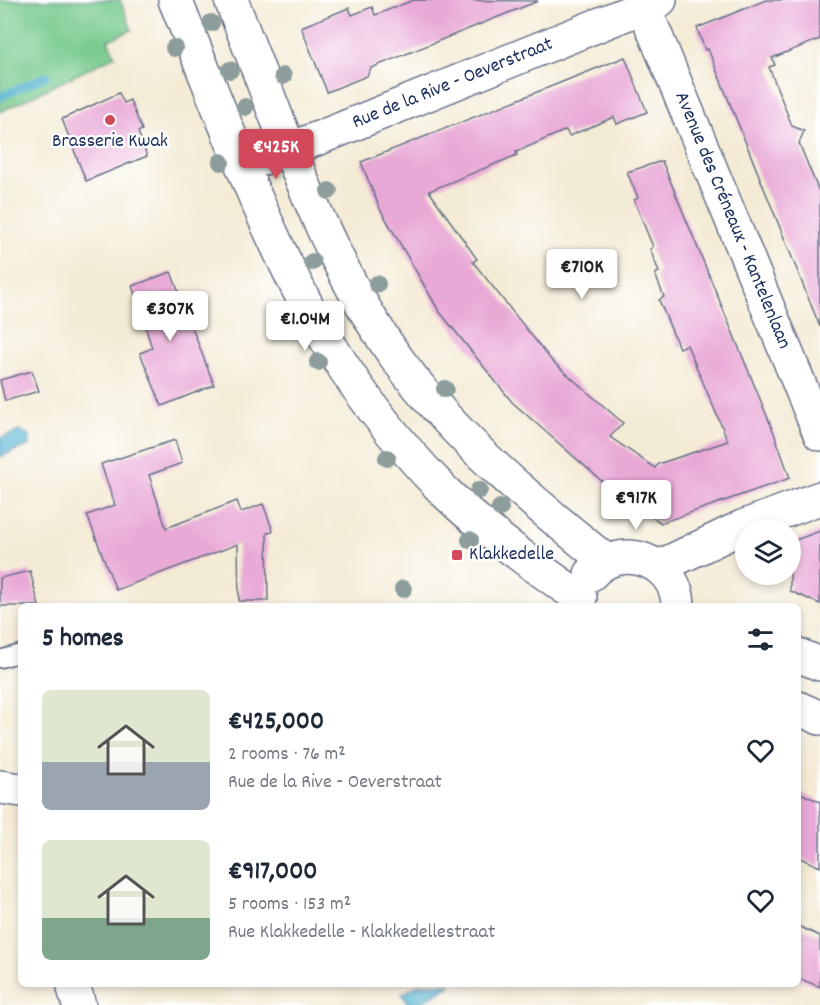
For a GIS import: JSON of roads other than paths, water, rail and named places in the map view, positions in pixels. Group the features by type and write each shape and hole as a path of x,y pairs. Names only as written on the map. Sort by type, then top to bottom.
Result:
{"main road":[{"path":"175,0 263,212 313,317 360,390 445,491 580,602 588,578 606,561 632,556 659,567 675,588 678,603"},
{"path":"231,0 308,192 356,295 401,364 456,430 509,482 606,561"},
{"name":"Rue de la Rive - Oeverstraat","path":"244,165 652,3"},
{"name":"Avenue des Créneaux - Kantelenlaan","path":"652,3 820,434"},
{"path":"659,567 742,527 820,498"},
{"path":"801,656 820,664"},
{"path":"801,709 820,718"},
{"path":"0,787 18,790"}],"lane":[{"path":"0,659 18,654"}],"water":[{"path":"20,431 30,436 30,445 0,457 0,438"},
{"path":"415,987 448,987 416,1005 409,1005 402,994"}],"waterway":[{"path":"0,97 46,76"}],"place":[{"name":"Brasserie Kwak","path":"110,120"},
{"name":"Klakkedelle","path":"457,555"}]}
